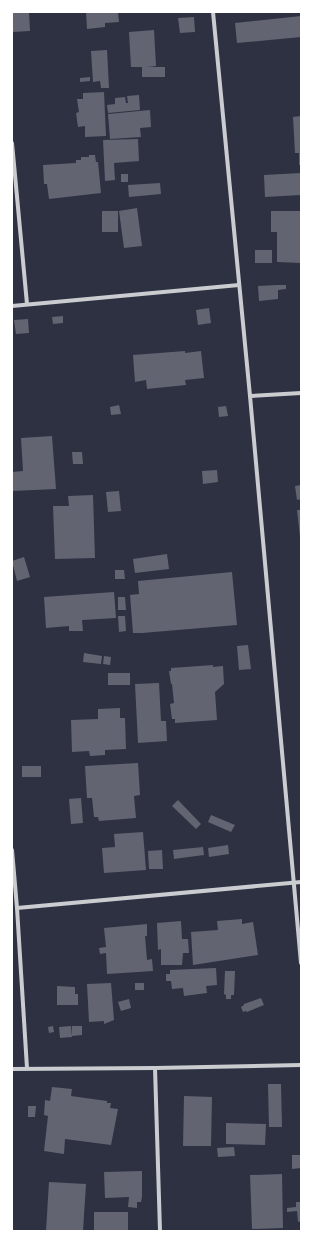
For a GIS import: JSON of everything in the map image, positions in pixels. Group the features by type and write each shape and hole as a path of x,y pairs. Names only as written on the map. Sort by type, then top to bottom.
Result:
{"street":[{"path":"213,12 240,284 301,963"},
{"path":"12,143 26,304"},
{"path":"12,306 240,284"},
{"path":"250,396 301,393"},
{"path":"12,850 28,1068"},
{"path":"17,908 301,882"},
{"path":"12,1069 301,1065"},
{"path":"154,1068 160,1231"}],"building":[{"path":"12,12 29,12 30,31 12,32"},
{"path":"86,12 118,12 119,22 105,23 105,27 87,29"},
{"path":"301,16 301,37 237,43 235,23"},
{"path":"194,17 195,32 180,33 178,18"},
{"path":"154,30 156,66 147,67 165,67 165,77 142,77 142,67 131,67 129,32"},
{"path":"107,50 109,88 101,88 100,81 93,82 91,51"},
{"path":"90,77 90,81 80,82 80,78"},
{"path":"104,92 106,136 85,137 85,126 78,127 76,113 79,112 77,99 83,99 83,93"},
{"path":"139,95 140,110 108,113 107,105 115,104 115,98 125,97 126,103 128,103 127,96"},
{"path":"150,110 151,127 140,128 141,137 110,139 108,114"},
{"path":"301,116 301,165 299,165 299,153 295,153 293,117"},
{"path":"138,139 139,161 114,163 115,180 105,181 103,140"},
{"path":"89,155 95,155 96,162 98,162 101,193 49,199 47,184 44,184 43,165 76,163 76,160 81,160 81,157 89,157"},
{"path":"301,173 301,195 265,197 264,175"},
{"path":"121,174 128,174 128,182 121,182"},
{"path":"160,183 161,194 129,197 128,185"},
{"path":"137,208 142,246 124,248 119,211"},
{"path":"102,211 118,211 118,232 102,232"},
{"path":"271,211 301,211 301,263 277,262 277,232 271,232"},
{"path":"255,250 272,250 272,263 255,263"},
{"path":"286,285 286,289 278,290 278,299 259,301 258,286"},
{"path":"209,308 211,323 198,325 196,310"},
{"path":"63,316 63,323 53,324 52,317"},
{"path":"28,319 29,333 16,334 14,320"},
{"path":"185,351 185,353 201,351 204,378 185,380 186,385 147,389 146,380 135,382 133,355"},
{"path":"119,405 121,414 111,415 110,407"},
{"path":"226,406 228,416 219,417 218,407"},
{"path":"52,436 56,489 12,491 12,472 23,471 21,438"},
{"path":"72,452 82,452 83,464 73,464"},
{"path":"217,470 218,482 203,484 202,471"},
{"path":"301,485 301,499 297,500 295,486"},
{"path":"119,491 121,511 108,512 106,492"},
{"path":"93,495 95,558 55,559 53,506 69,506 68,496"},
{"path":"297,510 301,510 301,537 300,537"},
{"path":"167,554 169,569 135,573 133,559"},
{"path":"24,557 30,577 17,581 12,561"},
{"path":"115,570 124,570 125,579 115,579"},
{"path":"232,572 237,625 133,633 130,595 139,594 138,581"},
{"path":"114,592 116,618 82,620 83,631 69,631 69,626 46,628 44,597"},
{"path":"118,597 125,597 126,610 118,610"},
{"path":"118,616 125,616 126,631 119,632"},
{"path":"248,645 251,669 239,670 237,646"},
{"path":"84,653 102,656 101,664 83,662"},
{"path":"104,656 111,657 110,665 103,664"},
{"path":"213,665 213,667 223,666 224,684 215,692 217,720 175,723 175,719 172,719 170,704 174,703 169,671 171,671 171,668"},
{"path":"108,673 130,673 130,685 108,685"},
{"path":"159,683 161,721 166,721 167,741 138,743 135,684"},
{"path":"120,708 120,718 125,718 126,749 105,750 105,755 90,756 89,751 72,752 71,720 98,719 98,709"},
{"path":"138,763 140,795 134,796 136,818 99,821 98,817 94,817 92,798 87,798 85,766"},
{"path":"22,766 41,766 41,777 22,777"},
{"path":"81,798 83,823 71,824 69,799"},
{"path":"178,800 201,824 196,829 172,806"},
{"path":"211,815 235,825 231,832 208,822"},
{"path":"143,832 146,870 104,873 102,848 115,847 114,834"},
{"path":"228,845 229,854 209,857 208,848"},
{"path":"203,847 204,855 174,859 173,850"},
{"path":"162,850 163,869 149,869 148,851"},
{"path":"242,919 242,924 253,922 258,955 193,965 191,932 218,930 217,921"},
{"path":"181,921 182,939 188,939 189,953 183,953 182,965 161,965 161,949 158,950 157,923"},
{"path":"147,924 147,936 145,936 147,960 152,959 153,971 107,974 106,953 100,954 99,948 106,947 104,928"},
{"path":"216,968 217,985 206,986 207,993 184,996 183,988 172,989 171,981 166,981 166,974 170,974 170,970"},
{"path":"225,971 235,971 234,995 231,995 231,999 226,999 226,995 224,994"},
{"path":"111,983 114,1020 104,1024 104,1021 89,1022 87,984"},
{"path":"135,983 144,983 144,990 135,990"},
{"path":"57,986 75,987 75,994 78,994 78,1005 57,1005"},
{"path":"261,998 264,1005 247,1012 243,1012 241,1007 244,1004"},
{"path":"129,999 131,1008 121,1011 118,1002"},
{"path":"53,1026 54,1032 49,1033 48,1027"},
{"path":"71,1026 72,1037 60,1038 59,1027"},
{"path":"72,1026 82,1026 82,1035 72,1036"},
{"path":"268,1084 281,1084 282,1127 269,1127"},
{"path":"52,1087 72,1089 71,1096 107,1101 107,1103 111,1103 110,1108 118,1109 111,1145 65,1139 64,1154 44,1151 48,1116 44,1115 45,1100 50,1101"},
{"path":"184,1096 212,1097 211,1146 183,1146"},
{"path":"28,1106 36,1106 35,1117 28,1117"},
{"path":"226,1123 266,1124 265,1145 226,1144"},
{"path":"234,1147 235,1156 218,1157 217,1148"},
{"path":"292,1155 301,1155 301,1168 292,1169"},
{"path":"142,1171 142,1197 141,1202 137,1202 137,1208 128,1207 129,1197 105,1198 104,1172"},
{"path":"282,1174 283,1228 252,1229 250,1175"},
{"path":"49,1182 86,1184 83,1231 46,1231"},
{"path":"296,1202 301,1202 301,1221 298,1222 297,1211 287,1212 287,1208 296,1207"},
{"path":"94,1212 128,1212 128,1231 94,1231"}]}
